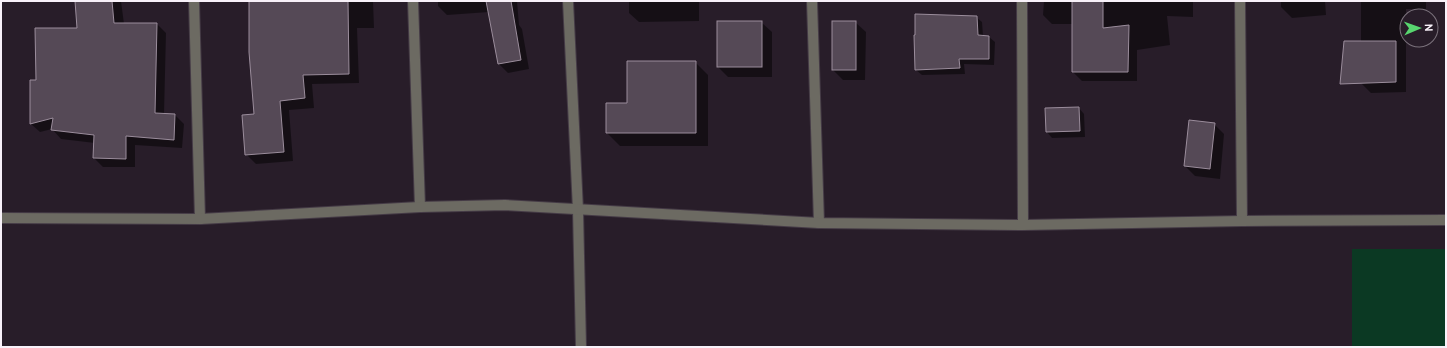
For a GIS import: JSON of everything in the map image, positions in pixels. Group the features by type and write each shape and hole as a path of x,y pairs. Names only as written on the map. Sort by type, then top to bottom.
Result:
{"street":[{"path":"194,1 200,219"},
{"path":"413,1 420,207"},
{"path":"568,1 578,210 580,347"},
{"path":"812,1 819,223"},
{"path":"1022,1 1023,225"},
{"path":"1240,1 1242,221"},
{"path":"1,218 200,219 420,207 516,205 578,210 819,223 1023,225 1242,221 1446,220"}],"green space":[{"path":"1352,249 1446,249 1446,347 1352,347"}],"building":[{"path":"75,1 112,1 114,23 157,23 155,113 175,114 174,140 126,136 126,159 93,158 94,135 51,130 53,118 30,124 30,80 36,80 35,28 77,28"},
{"path":"249,1 348,1 349,74 303,75 305,98 280,101 284,152 245,155 242,115 254,114 249,52"},
{"path":"486,1 511,1 521,60 498,64"},
{"path":"1072,1 1103,1 1103,28 1129,25 1128,72 1072,72"},
{"path":"915,14 977,16 978,35 989,36 989,59 959,59 960,68 915,70"},
{"path":"717,21 762,21 762,67 717,67"},
{"path":"832,21 856,21 856,70 832,70"},
{"path":"1344,41 1396,41 1396,82 1340,84"},
{"path":"627,61 696,61 696,133 606,133 606,103 627,103"},
{"path":"1079,107 1080,131 1046,132 1045,108"},
{"path":"1189,120 1215,123 1210,169 1184,166"}]}
